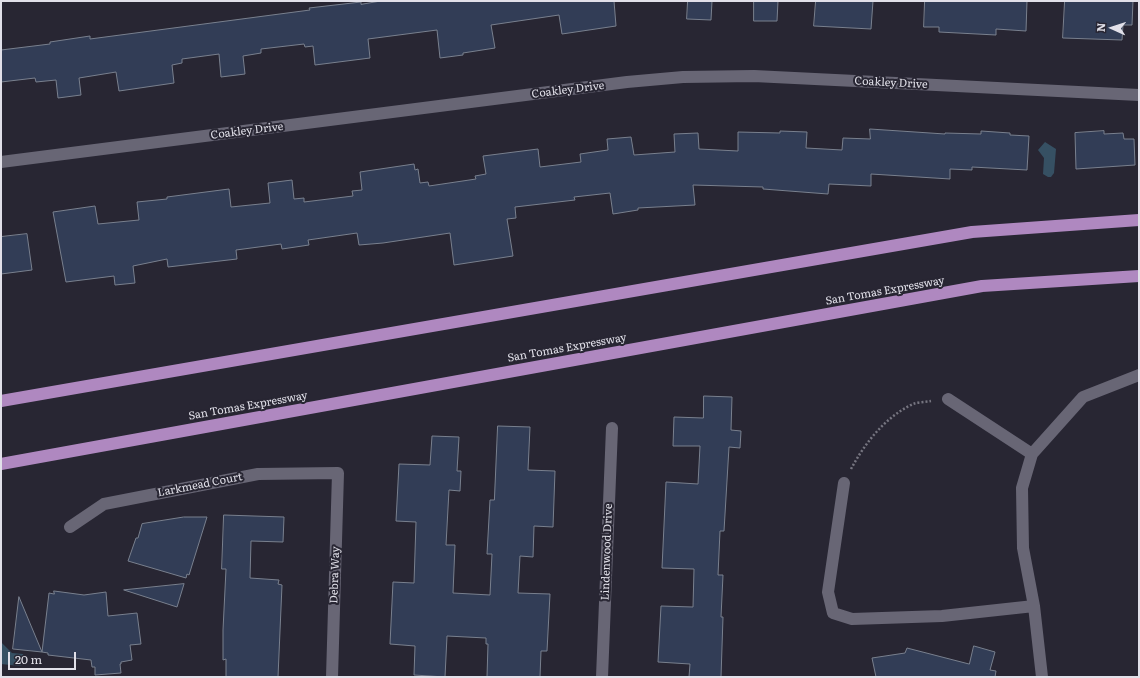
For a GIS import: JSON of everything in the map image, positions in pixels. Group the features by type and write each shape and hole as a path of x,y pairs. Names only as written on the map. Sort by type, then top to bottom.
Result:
{"highway":[{"path":"1,401 972,232 1139,220"},
{"name":"San Tomas Expressway","path":"4,465 982,286 1139,276"}],"street":[{"name":"Coakley Drive","path":"1,162 627,82 683,77 754,76 1139,95"},
{"path":"1042,677 1034,606 1023,548 1022,488 1032,454 1083,397 1139,375"},
{"path":"948,398 1032,454"},
{"name":"Lindenwood Drive","path":"602,677 612,428"},
{"name":"Larkmead Court","path":"70,527 104,504 258,474 338,472"},
{"name":"Debra Way","path":"332,677 338,472"},
{"path":"844,483 828,592 833,613 852,619 942,616 1034,606"}],"path":[{"path":"844,483 862,448 888,420 913,404 948,398"}],"water":[{"path":"1045,142 1056,149 1054,173 1051,177 1043,174 1044,158 1038,150"},
{"path":"1,642 12,653 23,654 24,664 20,666 1,664"}],"building":[{"path":"381,1 614,1 616,26 562,34 559,15 491,25 495,48 440,58 437,30 368,39 370,58 315,65 313,46 305,47 304,44 261,49 261,53 243,56 245,74 221,77 219,54 182,59 182,63 172,65 174,83 119,91 116,72 79,78 81,95 58,98 56,80 36,82 35,78 1,82 1,50 50,44 50,42 90,36 90,39 310,10 309,8"},
{"path":"688,1 712,1 711,20 687,19"},
{"path":"754,1 778,1 777,21 754,21"},
{"path":"816,1 873,1 871,29 814,26"},
{"path":"925,1 1027,1 1026,31 996,29 996,35 939,32 939,27 924,27"},
{"path":"1065,1 1133,1 1132,25 1123,25 1122,40 1063,38"},
{"path":"870,129 945,134 981,134 981,131 1029,136 1027,170 972,167 972,170 950,169 950,179 871,174 871,186 829,184 828,194 763,189 763,187 693,185 695,205 638,208 638,210 613,214 610,193 574,197 575,200 515,207 516,218 507,219 513,256 454,265 450,233 359,245 357,233 308,240 309,245 282,249 281,244 236,250 237,259 168,267 167,259 133,266 135,283 115,285 114,276 66,282 53,212 95,206 98,224 139,220 137,202 167,199 167,197 229,189 231,207 270,203 268,183 292,180 294,199 304,198 304,202 353,196 352,191 362,190 360,172 414,164 415,170 418,169 420,183 428,182 429,186 476,179 475,176 486,174 483,156 538,149 540,167 581,162 580,154 608,150 607,139 631,137 634,155 675,152 674,134 698,133 699,149 738,151 738,132 807,132 806,148 842,150 843,138 870,139"},
{"path":"1104,131 1104,134 1123,133 1124,139 1134,139 1135,165 1076,169 1075,133"},
{"path":"27,234 32,270 1,274 1,237"},
{"path":"704,396 732,397 731,430 741,431 740,448 729,447 724,531 720,531 718,575 723,575 721,677 689,677 690,664 658,662 661,606 693,607 694,569 662,568 666,482 698,484 700,446 673,446 674,417 703,418"},
{"path":"498,426 530,427 528,470 555,471 553,527 534,526 533,557 520,556 518,593 550,594 547,651 541,651 540,677 487,677 488,644 486,644 486,638 447,636 445,677 414,675 415,646 390,644 393,582 414,583 416,522 396,521 399,464 430,465 432,436 459,437 457,471 461,471 460,491 449,490 446,545 455,545 453,593 490,595 492,554 487,554 490,500 494,500"},
{"path":"224,515 284,517 283,542 251,541 250,578 279,580 278,584 282,585 278,677 226,677 226,659 223,660 226,569 222,569"},
{"path":"184,517 207,517 189,575 187,574 186,578 128,561 136,538 138,538 142,524"},
{"path":"184,584 177,607 124,590"},
{"path":"54,591 84,595 106,592 108,616 137,613 141,644 130,645 132,660 121,662 121,673 95,675 95,667 92,667 91,660 48,655 48,653 42,652 49,593 54,594"},
{"path":"19,597 42,652 13,649"},
{"path":"974,646 995,652 990,670 996,671 995,677 876,677 872,658 905,653 907,648 969,664"}]}
